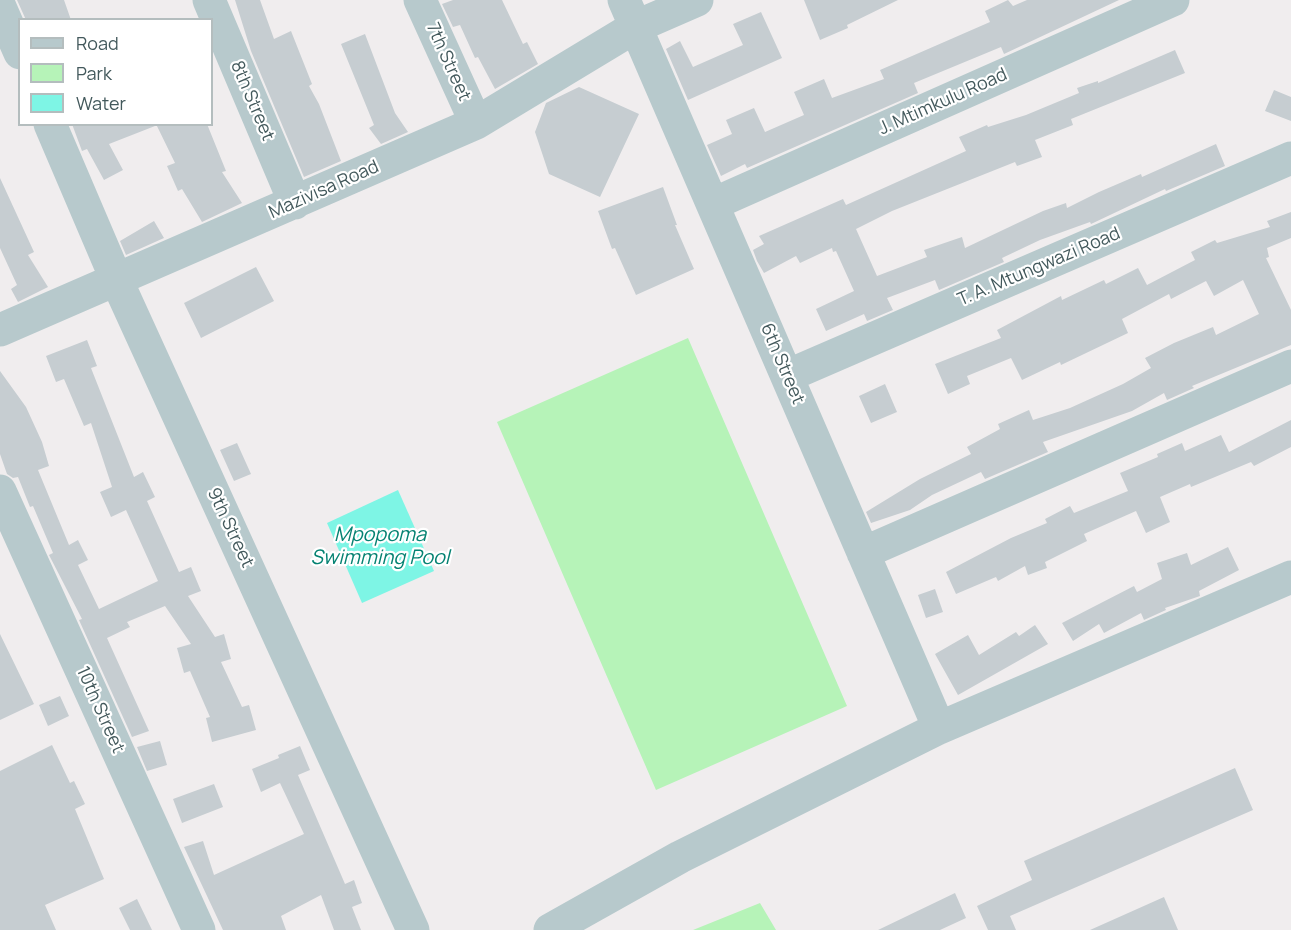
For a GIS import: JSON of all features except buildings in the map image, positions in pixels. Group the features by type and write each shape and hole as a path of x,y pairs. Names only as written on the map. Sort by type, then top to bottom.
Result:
{"street":[{"name":"8th Street","path":"209,0 295,203"},
{"name":"7th Street","path":"420,0 476,123"},
{"name":"Mazivisa Road","path":"0,330 476,123 630,14 697,0"},
{"name":"J. Mtimkulu Road","path":"713,204 1173,0"},
{"path":"0,7 18,48"},
{"name":"6th Street","path":"630,14 939,728"},
{"name":"9th Street","path":"51,126 117,280 413,930"},
{"name":"T. A. Mtungwazi Road","path":"787,376 1291,158"},
{"path":"863,553 1291,366"},
{"name":"10th Street","path":"0,491 199,930"},
{"path":"550,930 680,857 939,728 1291,578"}],"green space":[{"path":"688,338 847,706 656,790 497,422"},
{"path":"760,903 776,930 693,930"}],"water":[{"name":"Mpopoma Swimming Pool","path":"398,490 434,571 362,603 327,523"}]}
